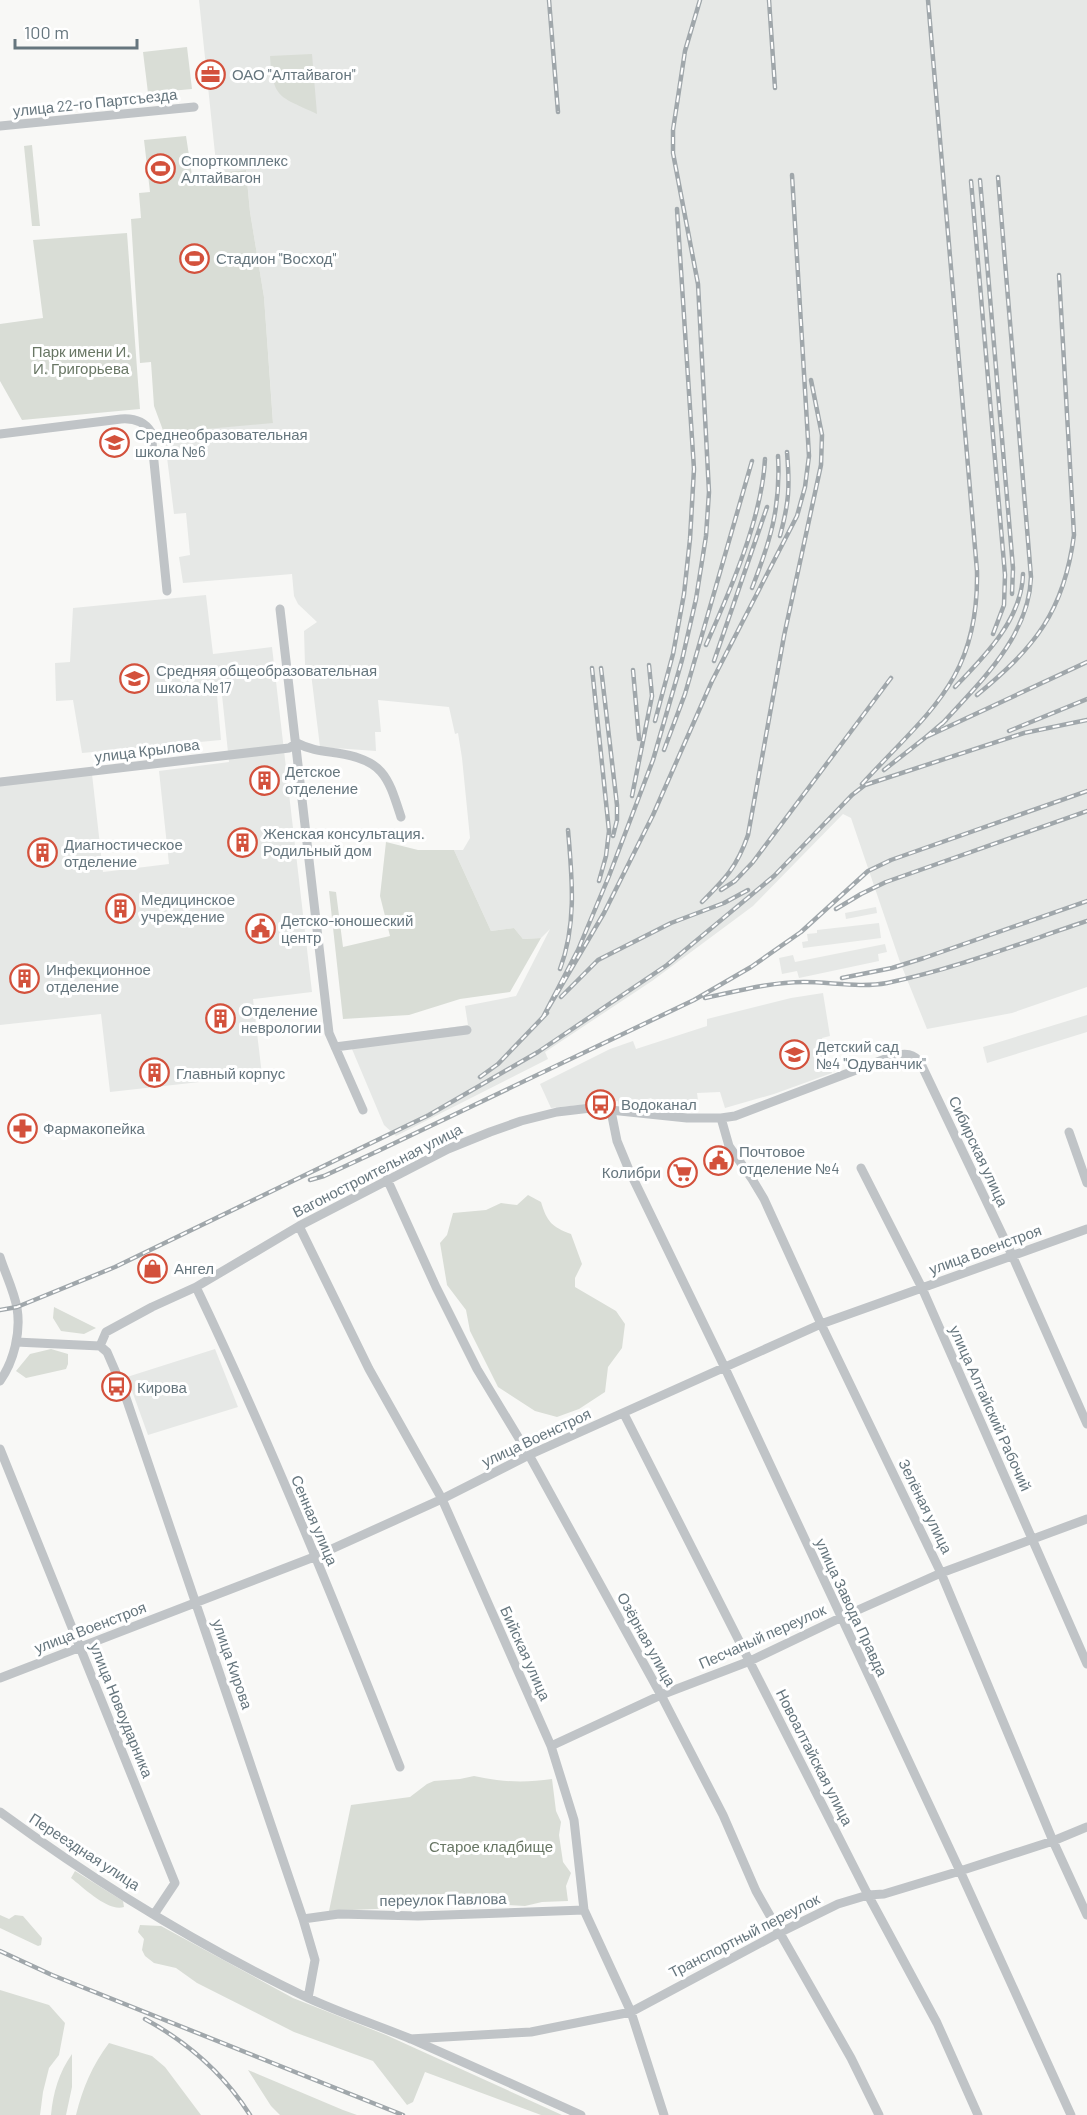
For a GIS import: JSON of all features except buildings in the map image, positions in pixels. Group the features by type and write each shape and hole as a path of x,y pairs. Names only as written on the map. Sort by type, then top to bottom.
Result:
{"street":[{"name":"улица 22-го Партсъезда","path":"0,126 194,107"},
{"path":"0,434 122,419 135,420 147,427 151,432 167,591"},
{"path":"280,609 329,1033 363,1110"},
{"path":"297,743 308,749 344,754 373,764 385,774 401,817"},
{"name":"улица Крылова","path":"0,782 289,748 297,743"},
{"path":"335,1047 467,1030"},
{"name":"Вагоностроительная улица","path":"100,1346 106,1332 196,1287 299,1226 448,1149 521,1121 557,1112 591,1108 687,1118 735,1116 893,1056 906,1054 915,1056"},
{"name":"Сибирская улица","path":"915,1056 921,1064 1012,1255 1087,1424"},
{"name":"улица Завода Правда","path":"611,1111 617,1141 629,1170 724,1366 960,1871 1071,2115"},
{"name":"Зелёная улица","path":"721,1118 729,1146 764,1199 821,1324 941,1573 1053,1841 1087,1915"},
{"path":"1069,1132 1087,1183"},
{"name":"улица Алтайский Рабочий","path":"861,1168 922,1288 1087,1664"},
{"name":"Озёрная улица","path":"387,1179 436,1287 477,1369 529,1455 661,1695 723,1815 756,1892 851,2058 879,2115"},
{"name":"Бийская улица","path":"299,1226 369,1369 442,1499 550,1746 574,1820 584,1910 632,2012 664,2115"},
{"name":"улица Военстроя","path":"0,1678 314,1557 442,1499 529,1455 821,1324 1087,1229"},
{"path":"0,1257 17,1307 15,1342 5,1374 0,1381"},
{"name":"Сенная улица","path":"196,1287 230,1358 357,1658 400,1767"},
{"path":"15,1342 100,1346"},
{"name":"улица Кирова","path":"100,1346 107,1352 123,1389 303,1919 315,1960 308,1998"},
{"name":"Новоалтайская улица","path":"624,1414 868,1896 937,2023 978,2115"},
{"name":"улица Новоударника","path":"0,1449 175,1883 155,1913"},
{"name":"Песчаный переулок","path":"550,1746 661,1695 750,1661 941,1573 1087,1519"},
{"name":"Переездная улица","path":"0,1812 155,1913 308,1998 410,2039 581,2115"},
{"name":"Транспортный переулок","path":"410,2039 531,2032 632,2012 778,1933 838,1904 884,1894 960,1871 1053,1841 1087,1827"},
{"name":"переулок Павлова","path":"303,1919 339,1914 429,1916 584,1910"}],"shaded area":[{"path":"199,0 1087,0 1087,987 1012,1013 927,1029 900,962 851,818 843,814 753,906 652,981 545,1052 548,1059 396,1136 384,1125 349,1042 468,1025 465,1006 516,996 550,929 541,938 523,939 514,928 491,931 454,850 463,850 470,838 458,733 455,734 449,707 378,700 381,732 375,732 376,751 320,747 310,665 305,665 304,631 317,622 298,604 294,596 292,574 183,583 179,557 190,555 186,513 174,514 164,433 273,422 264,297 250,212 246,170 217,173"},
{"path":"206,595 213,654 272,647 312,992 253,999 262,1075 110,1092 101,1014 0,1025 0,785 92,774 103,872 169,864 159,771 229,762 222,695 217,695 221,740 82,753 73,700 56,701 55,663 70,662 73,608"},
{"path":"876,907 877,913 846,919 845,913"},
{"path":"879,923 881,938 803,948 802,942 808,941 807,934 817,933 817,930"},
{"path":"885,944 887,952 878,954 879,961 799,978 797,971 782,974 779,958 793,955 795,962"},
{"name":"Водоканал","path":"823,993 830,1036 822,1038 832,1073 774,1094 725,1108 720,1092 697,1093 698,1100 683,1104 681,1099 659,1106 651,1098 619,1107 618,1101 551,1108 540,1084 610,1049 633,1041 636,1049 707,1026 707,1019 791,998"},
{"path":"1087,1015 1087,1032 987,1063 983,1047"},
{"path":"215,1349 238,1407 148,1435 127,1377"}],"green space":[{"path":"187,47 192,89 148,93 143,52"},
{"path":"312,54 317,114 294,104 281,95 276,89 271,70 270,56"},
{"name":"Стадион \"Восход\"","path":"186,136 192,175 246,170 250,212 264,297 273,423 164,433 154,406 151,362 140,363 131,219 141,218 139,193 150,192 144,140"},
{"path":"32,145 40,226 32,226 24,146"},
{"name":"Парк имени И. И. Григорьева","path":"127,233 140,409 22,420 0,381 0,324 43,318 33,240"},
{"path":"386,842 418,850 454,850 491,931 514,928 523,939 541,938 510,992 460,999 409,1015 343,1019 329,891 336,892 343,947 390,936 380,896"},
{"path":"528,1195 541,1202 551,1223 571,1234 582,1264 575,1278 575,1287 616,1311 625,1324 622,1348 608,1367 605,1392 579,1409 557,1417 535,1411 498,1387 470,1331 466,1310 447,1285 440,1243 447,1235 453,1213 486,1210 501,1203 517,1205"},
{"path":"54,1307 96,1328 84,1334 61,1331 53,1318"},
{"path":"51,1349 68,1354 66,1369 26,1378 16,1371 30,1354"},
{"name":"Старое кладбище","path":"474,1776 513,1781 552,1779 556,1811 561,1822 559,1835 563,1862 571,1873 566,1886 568,1901 542,1902 525,1906 491,1904 329,1911 351,1805 410,1797 434,1781"},
{"path":"75,1871 123,1901 124,1907 111,1906 96,1898 71,1878"},
{"path":"0,1915 9,1919 15,1915 23,1916 42,1938 41,1945 38,1946 0,1928"},
{"path":"140,1925 161,1926 293,1998 386,2035 562,2115 541,2115 425,2072 413,2102 407,2105 373,2061 294,2032 197,1983 176,1968 154,1963 145,1956 142,1950 144,1939 138,1932"},
{"path":"0,1990 49,2005 65,2023 59,2055 49,2068 40,2115 0,2115"},
{"path":"109,2043 152,2056 165,2067 201,2115 76,2115 89,2077"},
{"path":"72,2054 72,2087 66,2115 51,2115 57,2083"},
{"path":"248,2070 357,2115 280,2115 271,2106"}],"railway":[{"path":"549,0 558,112"},
{"path":"700,0 685,51 673,130 673,153 698,284 709,492 706,536 696,599 682,660 653,760 578,950 543,1017 604,913 653,815 712,681 797,516 805,487 809,456 792,175"},
{"path":"769,0 775,88"},
{"path":"862,784 909,735 945,691 959,667 969,640 975,608 977,571 928,0"},
{"path":"942,724 986,675 1012,639 1022,619 1031,577 998,177"},
{"path":"980,180 1013,568 1012,594"},
{"path":"971,181 1005,575 1004,605 993,634"},
{"path":"655,721 673,654 684,594 694,469 677,209"},
{"path":"977,695 1015,661 1044,626 1063,586 1069,562 1074,535 1059,275"},
{"path":"702,902 730,872 748,835 784,636 821,465 822,435 811,380"},
{"path":"780,536 788,495 787,452"},
{"path":"752,588 773,524 778,492 778,456"},
{"path":"706,645 751,530 763,482 765,459"},
{"path":"664,750 685,694 752,461"},
{"path":"714,661 767,507"},
{"path":"955,687 1000,636 1016,606 1023,574"},
{"path":"884,770 926,737 1087,662"},
{"path":"632,796 652,696 649,665"},
{"path":"592,668 609,831 606,856 599,881"},
{"path":"601,668 617,805 617,820 613,836"},
{"path":"633,670 639,739"},
{"path":"721,890 735,881 753,862 891,678"},
{"path":"1009,731 1087,699"},
{"path":"926,737 946,720"},
{"path":"0,1310 17,1307 115,1267 429,1115 538,1052 667,965 774,876 852,795 865,785 1024,733 1087,720"},
{"path":"310,1180 324,1176 378,1151 694,1000 751,967 801,932 868,871 891,860 1087,791"},
{"path":"836,909 886,882 1087,811"},
{"path":"560,969 571,918 572,883 568,830"},
{"path":"561,997 598,960 671,923 724,903 748,890"},
{"path":"842,978 892,968 924,958 1087,901"},
{"path":"705,998 754,987 792,982 866,985 887,983 963,963 1087,921"},
{"path":"480,1077 498,1064 547,1013"},
{"path":"0,1951 52,1975 403,2115"},
{"path":"145,2019 204,2060 229,2086 250,2115"}],"place":[{"name":"ОАО \"Алтайвагон\"","path":"211,74"},
{"name":"Спорткомплекс Алтайвагон","path":"160,169"},
{"name":"Стадион \"Восход\"","path":"195,258"},
{"name":"Среднеобразовательная школа №6","path":"114,443"},
{"name":"Средняя общеобразовательная школа №17","path":"135,679"},
{"name":"Детское отделение","path":"264,780"},
{"name":"Женская консультация. Родильный дом","path":"242,842"},
{"name":"Диагностическое отделение","path":"43,853"},
{"name":"Медицинское учреждение","path":"120,908"},
{"name":"Детско-юношеский центр","path":"260,929"},
{"name":"Инфекционное отделение","path":"25,978"},
{"name":"Отделение неврологии","path":"220,1019"},
{"name":"Детский сад №4 \"Одуванчик\"","path":"795,1055"},
{"name":"Главный корпус","path":"155,1073"},
{"name":"Водоканал","path":"600,1104"},
{"name":"Фармакопейка","path":"22,1128"},
{"name":"Почтовое отделение №4","path":"718,1160"},
{"name":"Колибри","path":"682,1172"},
{"name":"Ангел","path":"153,1268"},
{"name":"Кирова","path":"116,1387"}]}
